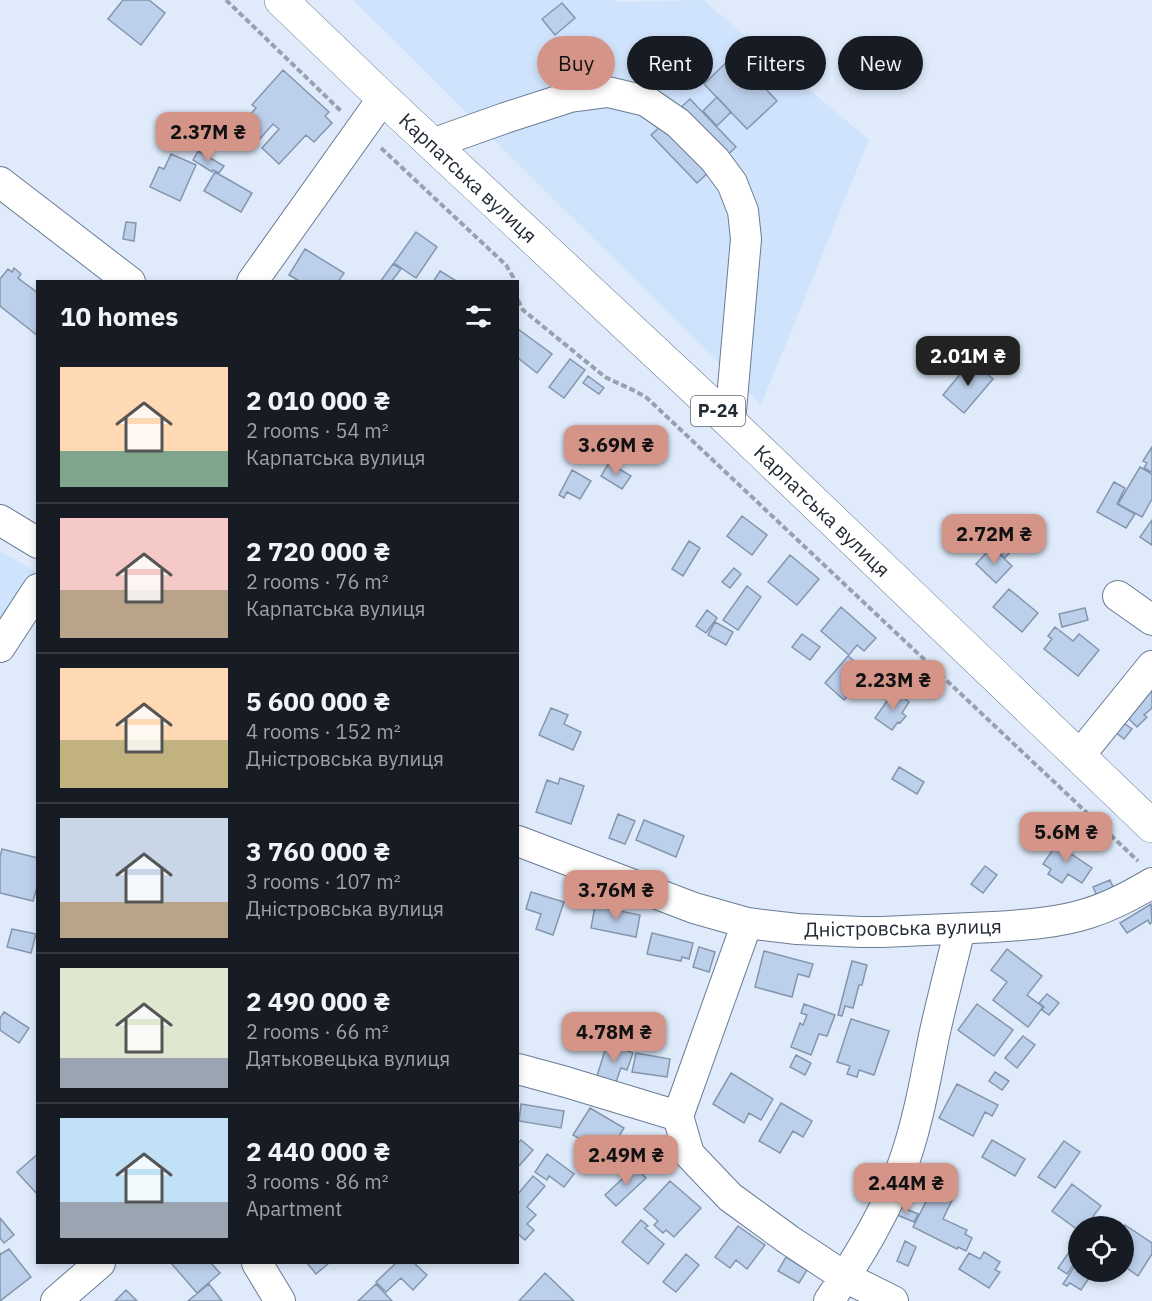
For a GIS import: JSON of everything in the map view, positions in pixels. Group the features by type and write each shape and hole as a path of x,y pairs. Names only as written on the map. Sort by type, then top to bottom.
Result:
{"main road":[{"name":"Карпатська вулиця","path":"281,0 730,422 1152,826"}],"street":[{"path":"432,144 570,97 608,92 646,101 678,123 721,168 732,183 743,211 746,239 730,422"},
{"path":"253,280 383,98"},
{"path":"0,182 127,280"},
{"path":"0,520 36,542"},
{"path":"0,646 36,592"},
{"path":"1118,596 1152,620"},
{"path":"1079,756 1152,666"},
{"name":"Дністровська вулиця","path":"519,841 694,908 747,923 797,929 861,932 1039,924 1087,913 1113,903 1146,873"},
{"path":"747,923 678,1116 689,1154 730,1197 845,1276 893,1301"},
{"path":"829,1301 882,1214 906,1156 922,1097 960,929"},
{"path":"519,1069 678,1116"},
{"path":"56,1301 99,1264"},
{"path":"258,1264 280,1301"}],"path":[{"path":"519,302 523,310 605,377 631,388 646,398 1146,873"}],"shaded area":[{"path":"353,0 614,0 617,2 703,0 746,36 725,36 725,90 810,90 869,140 761,405"},
{"path":"0,551 36,572 0,623"}],"building":[{"path":"123,0 149,0 165,13 141,45 108,19"},
{"path":"562,3 575,18 555,35 542,19"},
{"path":"725,64 725,90 767,90 777,101 747,129 710,90 713,90 713,75"},
{"path":"283,70 329,112 325,116 332,123 314,142 306,135 279,164 262,148 279,129 273,124 257,142 240,126 256,108 252,105"},
{"path":"717,97 731,112 717,126 703,111"},
{"path":"690,99 736,147 697,183 651,135"},
{"path":"198,151 224,166 219,173 213,170 212,172 193,160"},
{"path":"171,154 196,165 180,201 150,187 159,167 164,169"},
{"path":"215,172 252,193 241,212 204,191"},
{"path":"126,222 136,223 134,241 123,239"},
{"path":"416,232 437,247 416,278 394,263"},
{"path":"305,249 344,273 339,280 298,280 289,275"},
{"path":"393,264 401,269 393,280 381,280"},
{"path":"14,268 21,274 18,278 36,292 36,334 0,306 0,279 8,269 12,272"},
{"path":"440,271 455,280 434,280"},
{"path":"519,330 552,354 537,373 519,359"},
{"path":"570,359 585,370 564,398 549,387"},
{"path":"971,361 993,379 964,413 943,395"},
{"path":"588,376 604,388 599,394 583,383"},
{"path":"1152,447 1151,472 1144,468 1147,463 1143,461"},
{"path":"609,463 631,476 622,489 601,476"},
{"path":"1140,467 1152,474 1152,499 1142,517 1118,504"},
{"path":"572,470 591,481 580,499 567,492 564,498 559,495"},
{"path":"1114,482 1125,488 1117,504 1135,514 1126,528 1097,512"},
{"path":"742,516 767,535 752,555 727,536"},
{"path":"1152,520 1152,545 1140,537"},
{"path":"1006,532 1018,543 1005,558 992,546"},
{"path":"689,541 700,548 683,576 672,569"},
{"path":"992,547 1012,566 996,583 976,564"},
{"path":"790,555 819,579 797,605 768,582"},
{"path":"734,568 741,574 730,588 722,582"},
{"path":"747,586 761,597 738,630 723,620"},
{"path":"1009,589 1038,613 1022,632 993,607"},
{"path":"841,607 876,638 864,651 857,645 849,655 821,631"},
{"path":"1085,608 1088,620 1062,627 1059,614"},
{"path":"707,610 717,618 706,633 696,626"},
{"path":"715,622 733,632 726,645 708,635"},
{"path":"1055,627 1073,641 1079,634 1099,650 1078,676 1044,649 1052,639 1048,636"},
{"path":"802,634 820,647 810,660 792,647"},
{"path":"848,656 868,672 844,700 825,683"},
{"path":"1152,690 1152,708 1144,715 1147,717 1137,727 1126,716"},
{"path":"894,691 909,702 902,713 906,716 892,730 875,718"},
{"path":"551,708 568,715 564,724 581,732 573,750 539,735"},
{"path":"1121,721 1132,729 1124,739 1114,731"},
{"path":"899,767 924,782 917,794 892,779"},
{"path":"560,778 584,786 571,824 536,812 547,780 558,784"},
{"path":"618,814 635,821 625,844 609,838"},
{"path":"644,820 684,836 676,857 636,840"},
{"path":"1061,838 1074,847 1070,853 1092,868 1082,883 1068,874 1062,883 1048,874 1051,869 1043,864"},
{"path":"2,849 36,858 36,891 33,901 0,893"},
{"path":"985,866 997,875 983,893 971,884"},
{"path":"1110,880 1114,889 1097,896 1093,887"},
{"path":"531,892 564,902 553,935 536,929 541,914 526,909"},
{"path":"1151,904 1152,922 1150,924 1148,920 1127,933 1120,923"},
{"path":"595,906 640,915 636,937 591,928"},
{"path":"12,929 36,934 31,953 7,947"},
{"path":"652,933 693,943 689,959 682,957 681,961 647,954"},
{"path":"699,947 715,952 709,972 693,967"},
{"path":"1007,949 1042,976 1027,995 1043,1007 1028,1027 993,1000 1007,982 991,970"},
{"path":"764,951 813,964 809,977 798,974 792,997 755,987"},
{"path":"852,961 867,965 853,1008 845,1006 842,1016 838,1015"},
{"path":"1047,994 1059,1003 1049,1015 1042,1010 1044,1007 1039,1003"},
{"path":"804,1004 835,1015 827,1036 819,1034 811,1055 791,1047 800,1023 803,1025 807,1015 801,1013"},
{"path":"977,1004 1013,1030 994,1056 958,1030"},
{"path":"4,1012 29,1028 19,1043 0,1030 0,1018"},
{"path":"851,1019 889,1031 874,1075 859,1070 857,1077 847,1074 850,1066 837,1062"},
{"path":"1023,1036 1035,1045 1017,1068 1005,1058"},
{"path":"607,1044 633,1053 627,1070 621,1068 616,1082 597,1076"},
{"path":"636,1053 670,1059 667,1077 632,1072"},
{"path":"796,1055 811,1063 805,1075 790,1067"},
{"path":"995,1072 1009,1081 1002,1090 989,1081"},
{"path":"731,1073 773,1099 761,1120 749,1113 744,1123 713,1104"},
{"path":"957,1084 998,1105 992,1116 985,1112 973,1136 939,1118"},
{"path":"781,1103 812,1121 803,1137 793,1131 780,1153 759,1141"},
{"path":"521,1104 564,1111 561,1128 519,1121"},
{"path":"590,1108 624,1128 601,1165 591,1159 597,1149 573,1135"},
{"path":"521,1140 533,1150 519,1166 519,1142"},
{"path":"992,1140 1025,1159 1015,1176 982,1157"},
{"path":"1064,1141 1080,1152 1055,1188 1038,1177"},
{"path":"547,1154 574,1174 564,1187 549,1176 547,1180 535,1172"},
{"path":"36,1156 36,1193 17,1172"},
{"path":"635,1167 646,1178 616,1206 605,1195"},
{"path":"533,1176 545,1186 527,1207 536,1215 527,1224 534,1230 525,1240 519,1235 519,1193"},
{"path":"670,1181 701,1208 674,1237 666,1230 663,1233 654,1225 658,1221 644,1209"},
{"path":"1072,1184 1101,1206 1093,1216 1068,1216 1068,1223 1052,1211"},
{"path":"934,1186 954,1196 943,1219 967,1230 965,1234 972,1238 966,1251 958,1247 957,1249 913,1227"},
{"path":"899,1206 918,1214 914,1222 895,1214"},
{"path":"0,1218 14,1235 4,1243 0,1238"},
{"path":"641,1220 648,1226 645,1228 664,1244 648,1264 622,1242"},
{"path":"738,1226 765,1245 747,1269 736,1260 730,1268 715,1257"},
{"path":"1134,1231 1152,1243 1152,1254 1138,1276 1134,1273"},
{"path":"905,1241 916,1247 908,1266 897,1261"},
{"path":"9,1249 31,1277 0,1301 0,1253"},
{"path":"984,1252 1000,1262 995,1270 1000,1272 989,1288 959,1269 969,1253 980,1259"},
{"path":"686,1254 699,1265 676,1292 663,1282"},
{"path":"1068,1254 1067,1274 1058,1268"},
{"path":"786,1257 807,1270 799,1283 778,1271"},
{"path":"172,1264 212,1264 220,1273 197,1293"},
{"path":"308,1264 328,1264 316,1274"},
{"path":"395,1264 415,1264 427,1275 413,1290 401,1278 386,1292 376,1282"},
{"path":"545,1273 574,1301 519,1301"},
{"path":"1068,1276 1068,1282 1086,1282 1081,1290 1070,1283 1067,1286 1063,1284"},
{"path":"209,1284 222,1301 188,1301"},
{"path":"376,1284 392,1301 358,1301"},
{"path":"126,1290 137,1301 115,1301"}]}
